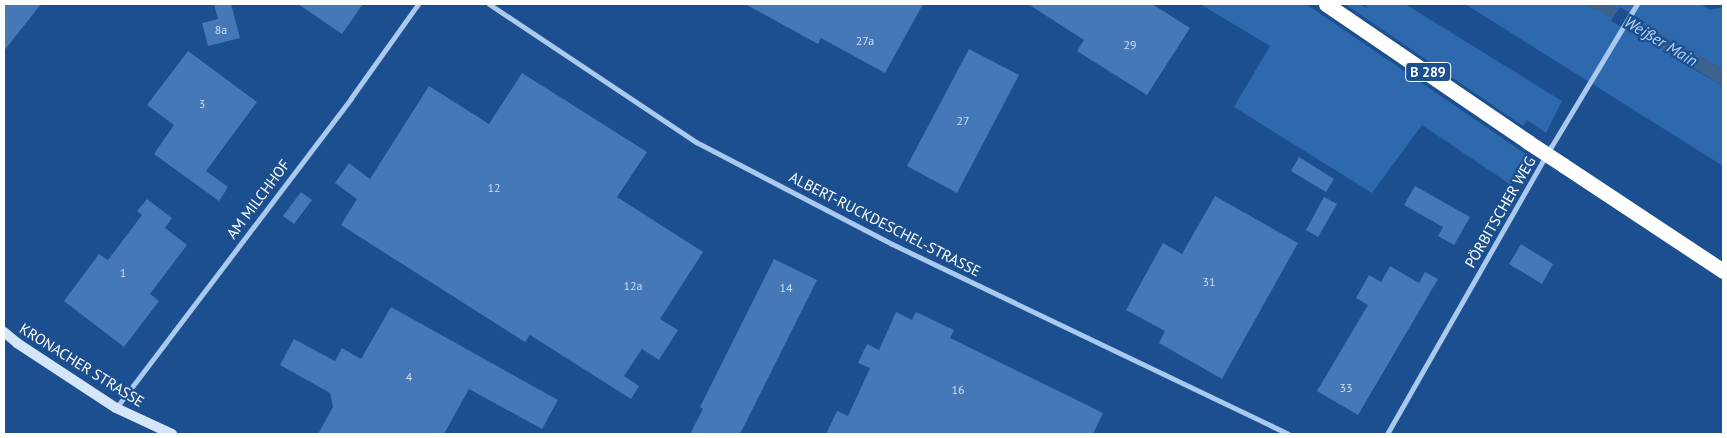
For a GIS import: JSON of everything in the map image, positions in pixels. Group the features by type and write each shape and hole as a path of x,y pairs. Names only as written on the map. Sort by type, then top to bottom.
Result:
{"highway":[{"name":"B 289","path":"1326,4 1563,166 1723,271"}],"street":[{"name":"AM MILCHHOF","path":"116,408 351,98 418,4"},
{"name":"ALBERT-RUCKDESCHEL-STRASSE","path":"489,4 696,142 892,244 1288,434"},
{"name":"PÖRBITSCHER WEG","path":"1387,434 1637,4"},
{"name":"KRONACHER STRASSE","path":"4,332 17,343 116,408 172,434"}],"shaded area":[{"path":"1200,4 1306,4 1527,155 1511,185 1422,125 1372,193 1234,107 1270,46"},
{"path":"1345,4 1360,4 1366,8 1368,4 1405,4 1562,101 1546,133 1527,120 1523,126"},
{"path":"1465,4 1581,4 1598,10 1655,43 1683,63 1723,86 1723,166"},
{"path":"1609,4 1700,4 1710,10 1723,7 1723,70"}],"water":[{"name":"Weißer Main","path":"1581,4 1609,4 1698,55 1723,70 1723,86 1598,10"}],"pier":[{"path":"1620,7 1642,20 1634,34 1611,21"}],"building":[{"path":"4,4 41,4 4,51"},
{"path":"214,4 231,4 240,38 208,46 202,23 218,19"},
{"path":"298,4 363,4 342,34"},
{"path":"745,4 923,4 885,73 821,38 818,44"},
{"path":"1028,4 1152,4 1190,28 1147,95 1077,51 1084,40"},
{"path":"969,49 1019,75 957,193 907,166"},
{"path":"188,51 257,102 206,171 228,187 219,201 154,154 174,125 147,105"},
{"path":"522,73 647,152 617,197 703,252 660,319 678,330 659,360 642,349 624,376 639,386 631,399 530,335 525,342 341,225 357,199 335,183 349,163 370,179 429,86 489,124"},
{"path":"1299,157 1334,179 1326,192 1291,171"},
{"path":"1415,186 1470,217 1454,245 1438,236 1443,227 1404,205"},
{"path":"301,192 312,200 294,224 283,216"},
{"path":"1215,196 1298,243 1222,379 1159,343 1165,331 1126,310 1163,243 1182,254"},
{"path":"1324,197 1337,204 1318,237 1306,230"},
{"path":"147,199 172,218 165,228 187,245 150,294 159,301 124,347 64,301 99,254 108,260 142,215 137,211"},
{"path":"1521,244 1553,264 1542,284 1509,264"},
{"path":"774,259 817,280 740,434 690,434 703,409 700,407"},
{"path":"1390,266 1419,283 1425,272 1438,279 1358,415 1317,391 1368,305 1356,298 1369,275 1381,282"},
{"path":"391,307 558,400 542,429 469,389 444,434 318,434 333,407 330,393 280,365 294,339 335,361 342,348 361,359"},
{"path":"896,312 912,320 916,312 954,330 950,338 1103,413 1093,434 826,434 837,411 848,416 870,368 858,363 867,344 879,350"}]}
